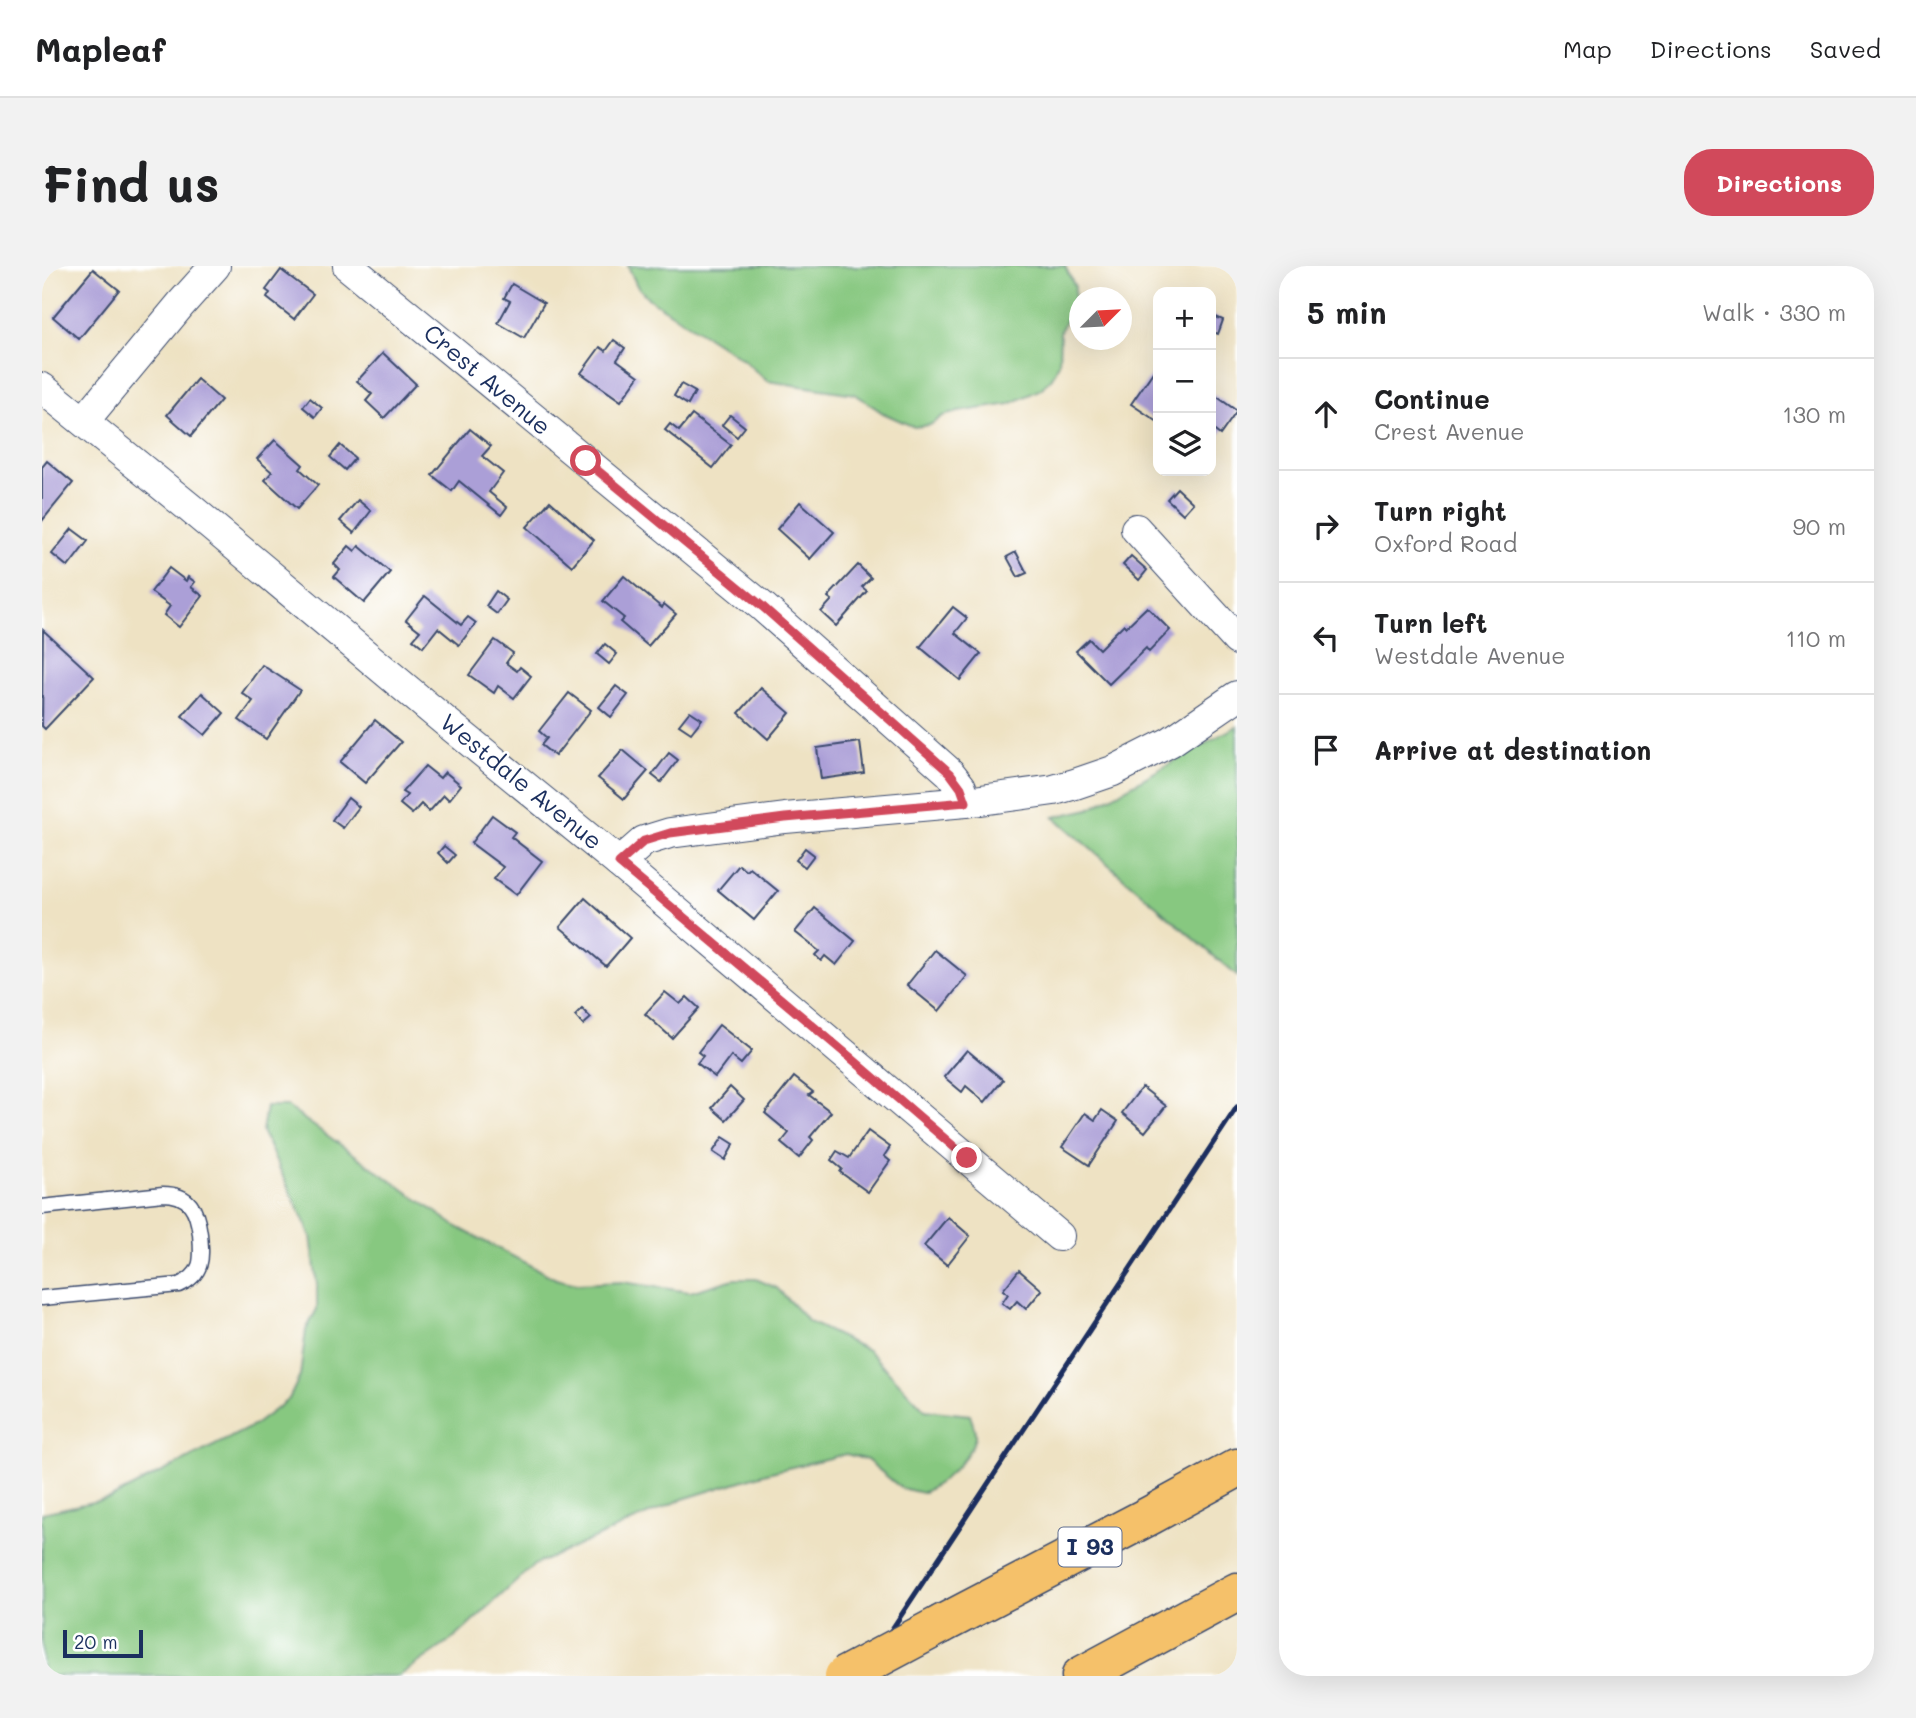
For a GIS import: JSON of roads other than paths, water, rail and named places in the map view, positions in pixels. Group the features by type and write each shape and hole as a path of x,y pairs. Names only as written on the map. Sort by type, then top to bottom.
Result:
{"highway":[{"name":"I 93","path":"844,1676 1237,1468"},
{"path":"1081,1676 1237,1592"}],"street":[{"path":"84,421 215,266"},
{"name":"Crest Avenue","path":"348,266 772,615 950,773 961,788 966,802"},
{"name":"Westdale Avenue","path":"42,388 619,863 1059,1236"},
{"path":"1136,529 1237,640"},
{"path":"619,863 644,841 670,833 785,818 966,802 1054,790 1105,774 1141,758 1170,743 1237,696"}],"lane":[{"path":"42,1207 163,1194 176,1195 187,1201 195,1211 201,1251 200,1264 194,1275 179,1285 42,1298"}],"railway":[{"path":"861,1676 1237,1107"}]}
